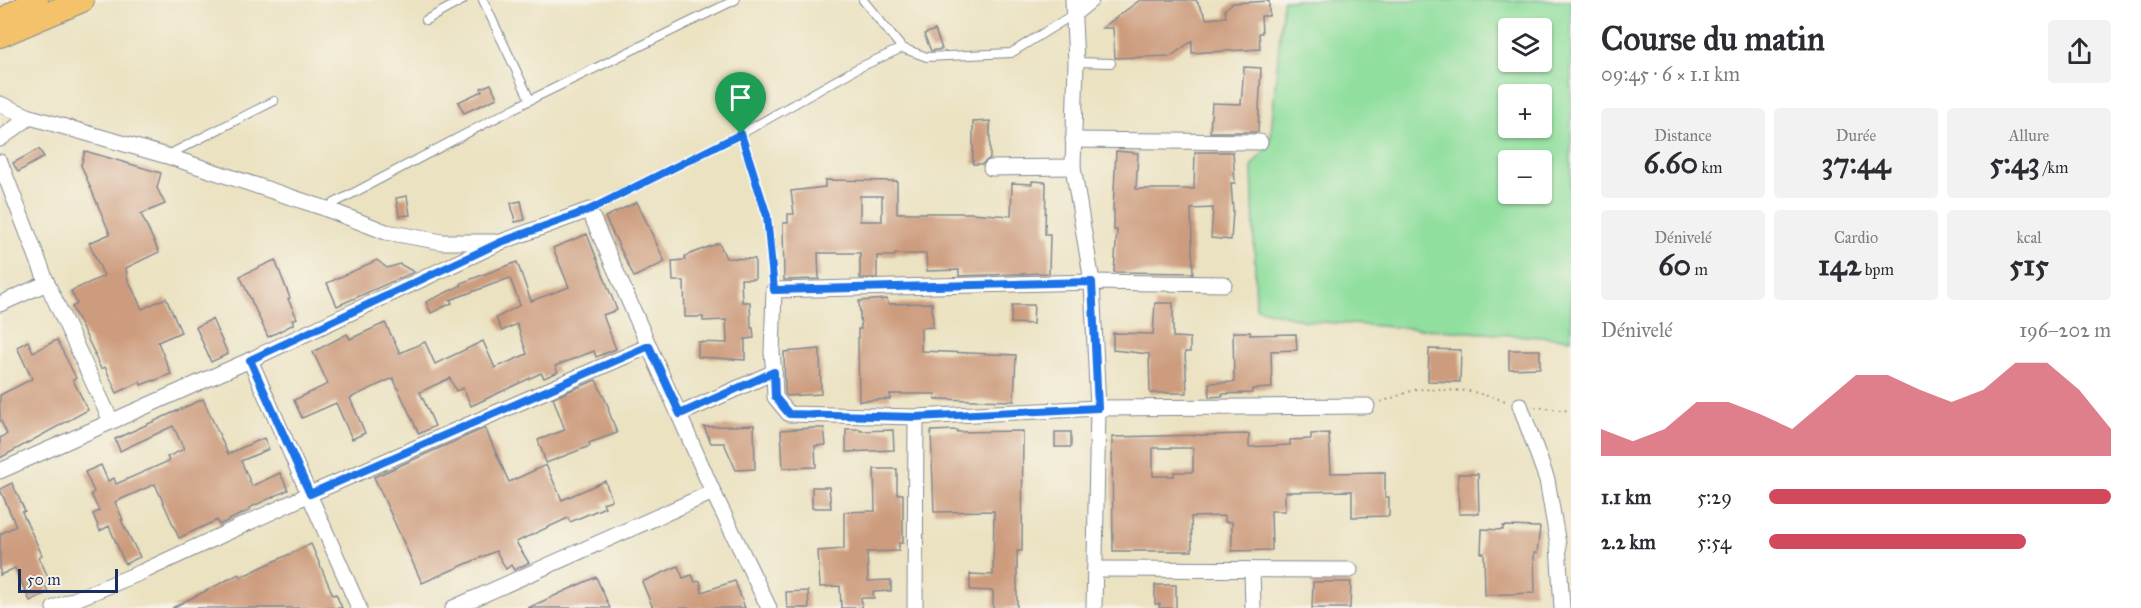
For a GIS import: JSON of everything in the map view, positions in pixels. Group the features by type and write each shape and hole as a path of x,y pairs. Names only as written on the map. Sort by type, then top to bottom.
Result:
{"highway":[{"path":"0,22 36,0"},
{"path":"0,35 82,0"}],"street":[{"path":"1092,0 1073,7 1076,62 1073,167 1092,282 1098,408 1094,608"},
{"path":"0,104 30,117 167,156 324,208 386,232 442,242 501,242"},
{"path":"0,139 30,117"},
{"path":"1073,140 1260,142"},
{"path":"0,162 47,283 111,421"},
{"path":"991,168 1073,167"},
{"path":"0,471 250,360 501,242 589,210 713,492 769,608"},
{"path":"1224,284 1092,282 774,290 772,353 775,397 789,414 916,417 1098,408 1367,406"},
{"path":"0,304 47,283"},
{"path":"54,608 142,572 310,494 649,346"},
{"path":"250,360 359,608"},
{"path":"680,414 774,372"},
{"path":"1520,405 1547,480 1558,543 1562,608"},
{"path":"915,608 916,417"},
{"path":"453,608 713,492"},
{"path":"1095,569 1350,570"},
{"path":"1252,570 1253,608"}],"lane":[{"path":"426,20 464,0"},
{"path":"483,0 530,100"},
{"path":"324,208 530,100 735,0"},
{"path":"862,0 902,48 927,57 1011,52 1073,7"},
{"path":"589,210 741,134 856,69 902,48"},
{"path":"1076,62 1111,63"},
{"path":"167,156 274,102"},
{"path":"741,134 767,216 774,290"}],"path":[{"path":"1367,406 1417,389 1470,391 1520,405 1571,411"}],"green space":[{"path":"1283,0 1571,0 1571,339 1306,321 1256,308 1252,165 1270,145"}],"building":[{"path":"1140,0 1196,0 1207,19 1226,17 1225,9 1233,3 1269,1 1269,16 1261,16 1260,49 1192,53 1192,41 1171,56 1115,58 1113,28 1102,28"},
{"path":"935,30 942,49 931,51 924,34"},
{"path":"1244,67 1261,68 1258,132 1210,132 1212,103 1241,104"},
{"path":"491,84 497,98 464,113 458,102 482,91 481,88"},
{"path":"990,121 990,158 982,164 973,164 973,122"},
{"path":"39,149 44,157 18,172 13,163"},
{"path":"85,151 161,173 157,188 165,204 141,214 159,252 126,268 127,277 142,309 166,298 181,332 158,342 171,374 141,385 140,382 117,393 105,367 101,369 72,307 77,304 71,291 104,276 89,243 110,234 81,165"},
{"path":"1116,151 1138,153 1136,189 1194,189 1195,152 1233,152 1235,183 1231,183 1233,211 1231,240 1211,238 1213,208 1191,209 1193,273 1114,272 1117,230 1114,230 1113,210"},
{"path":"825,180 897,181 897,213 970,213 1011,216 1012,183 1046,182 1045,234 1050,234 1049,273 959,276 959,270 927,271 926,254 895,254 895,256 877,256 877,278 860,278 860,253 818,253 819,279 784,280 783,223 788,223 788,214 794,214 791,191 825,187","holes":["860,196 882,196 882,221 860,221"]},
{"path":"407,196 410,215 399,216 396,198"},
{"path":"521,201 525,220 515,222 511,203"},
{"path":"637,202 665,262 634,277 605,217"},
{"path":"587,234 617,310 603,315 616,349 596,357 594,351 555,366 558,372 544,378 541,373 471,406 463,388 456,391 450,378 420,392 435,426 419,434 393,378 350,398 365,433 352,439 336,403 302,418 294,400 328,384 313,352 347,334 350,339 385,323 400,353 425,342 435,364 483,341 495,368 527,354 517,324 502,331 496,318 520,305 510,278 450,300 452,303 431,313 426,302 462,285 461,283 517,262 531,301 569,287 553,248"},
{"path":"719,243 726,258 755,259 755,279 741,279 742,302 750,302 751,328 753,328 754,338 745,339 745,360 698,357 698,342 727,343 726,320 703,321 703,317 685,317 684,281 673,281 672,261 685,260 685,256"},
{"path":"275,260 297,318 292,320 294,324 268,337 240,276"},
{"path":"377,260 387,268 400,264 414,272 337,306 327,283"},
{"path":"887,299 888,304 932,303 933,327 921,328 921,351 1016,355 1014,401 935,399 936,394 890,394 890,399 859,401 858,329 861,329 859,301"},
{"path":"1155,303 1173,303 1173,337 1190,338 1190,352 1185,352 1187,393 1150,393 1149,354 1113,350 1113,333 1153,334"},
{"path":"1012,305 1034,305 1033,324 1011,323"},
{"path":"212,319 228,354 211,362 196,327"},
{"path":"1233,332 1250,332 1250,335 1296,334 1297,350 1271,351 1272,388 1252,389 1252,393 1209,397 1209,383 1234,382"},
{"path":"57,340 76,378 73,380 88,410 0,458 0,438 7,434 0,419 0,395 32,379 17,347 28,341 33,352"},
{"path":"820,349 821,394 787,396 784,352"},
{"path":"1429,349 1461,350 1460,382 1428,381"},
{"path":"1509,350 1540,350 1540,368 1509,369"},
{"path":"596,380 617,433 546,463 538,440 565,430 553,398"},
{"path":"203,399 228,454 264,438 269,449 241,461 252,486 280,473 288,490 219,525 217,520 179,538 155,484 115,502 123,520 121,520 140,557 125,564 109,526 100,531 93,514 99,511 85,472 101,465 108,481 114,478 116,484 169,461 167,457 184,449 173,426 120,451 115,439"},
{"path":"754,425 755,469 736,470 724,443 711,443 704,427"},
{"path":"485,428 509,482 546,465 562,500 605,481 612,500 603,503 605,507 570,522 568,518 516,542 529,563 514,570 511,565 506,569 496,551 422,583 374,477"},
{"path":"824,428 826,445 815,446 816,467 783,468 781,430"},
{"path":"846,429 893,430 894,450 846,452"},
{"path":"957,430 957,432 1023,431 1022,551 1017,551 1017,608 993,608 993,591 970,590 970,574 993,575 994,511 934,512 931,431"},
{"path":"1055,432 1071,432 1071,447 1055,447"},
{"path":"1329,433 1331,473 1385,472 1385,497 1389,497 1389,516 1352,517 1352,491 1285,492 1285,511 1271,511 1272,550 1232,551 1232,522 1225,522 1225,516 1191,517 1192,551 1113,551 1112,437 1249,434 1249,447 1290,445 1290,440 1311,439 1311,434","holes":["1153,448 1193,448 1193,472 1174,472 1174,476 1153,476"]},
{"path":"874,469 897,469 897,494 903,494 903,543 899,543 899,551 867,552 868,581 891,580 891,591 873,592 874,598 861,598 862,608 841,608 840,586 820,587 818,551 844,549 844,512 875,511"},
{"path":"1458,474 1478,474 1479,514 1459,514"},
{"path":"12,483 25,511 22,512 42,555 39,557 51,584 46,587 48,592 30,601 15,568 0,575 0,534 16,526 0,489"},
{"path":"812,487 829,487 831,508 812,508"},
{"path":"1503,526 1540,527 1537,553 1534,553 1535,593 1485,595 1484,553 1481,553 1482,529 1503,530"},
{"path":"311,544 333,595 336,594 342,608 172,608 239,574 241,577"},
{"path":"678,566 683,578 692,575 695,582 700,581 702,592 735,581 745,608 653,608 642,582"},
{"path":"596,577 610,608 528,608 565,591"},
{"path":"1313,582 1351,582 1350,608 1312,608"},
{"path":"1155,585 1176,585 1176,608 1159,608 1160,604 1155,604"},
{"path":"808,591 809,608 787,608 786,592"}],"route":[{"path":"741,134 767,216 774,290 1092,282 1098,408 916,417 789,414 775,397 774,372 680,414 649,346 310,494 250,360 501,242 589,210 741,134"}]}
